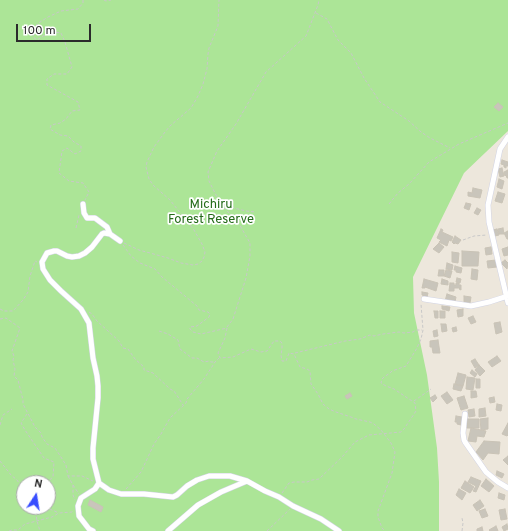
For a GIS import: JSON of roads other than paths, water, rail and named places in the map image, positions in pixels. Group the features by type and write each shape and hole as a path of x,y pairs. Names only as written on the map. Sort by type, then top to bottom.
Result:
{"street":[{"path":"508,137 500,149 488,201 489,222 508,304"},
{"path":"83,204 84,213 87,218 96,218 107,227 110,234"},
{"path":"120,241 110,234 104,233 92,247 79,256 72,257 54,251 47,253 42,262 43,269 50,280 81,309 89,323 92,358 98,386 93,459 99,483 108,490 121,494 144,494 173,497 197,480 208,476 230,476 248,481 321,519 339,531"},
{"path":"424,299 471,306 490,302 507,296"},
{"path":"465,414 463,433 464,440 486,472 508,488"},
{"path":"168,531 198,505 221,492 248,481"},
{"path":"93,531 89,529 79,516 78,506 81,498 95,490 99,483"}],"park label":[{"name":"Michiru Forest Reserve","path":"211,212"}]}
